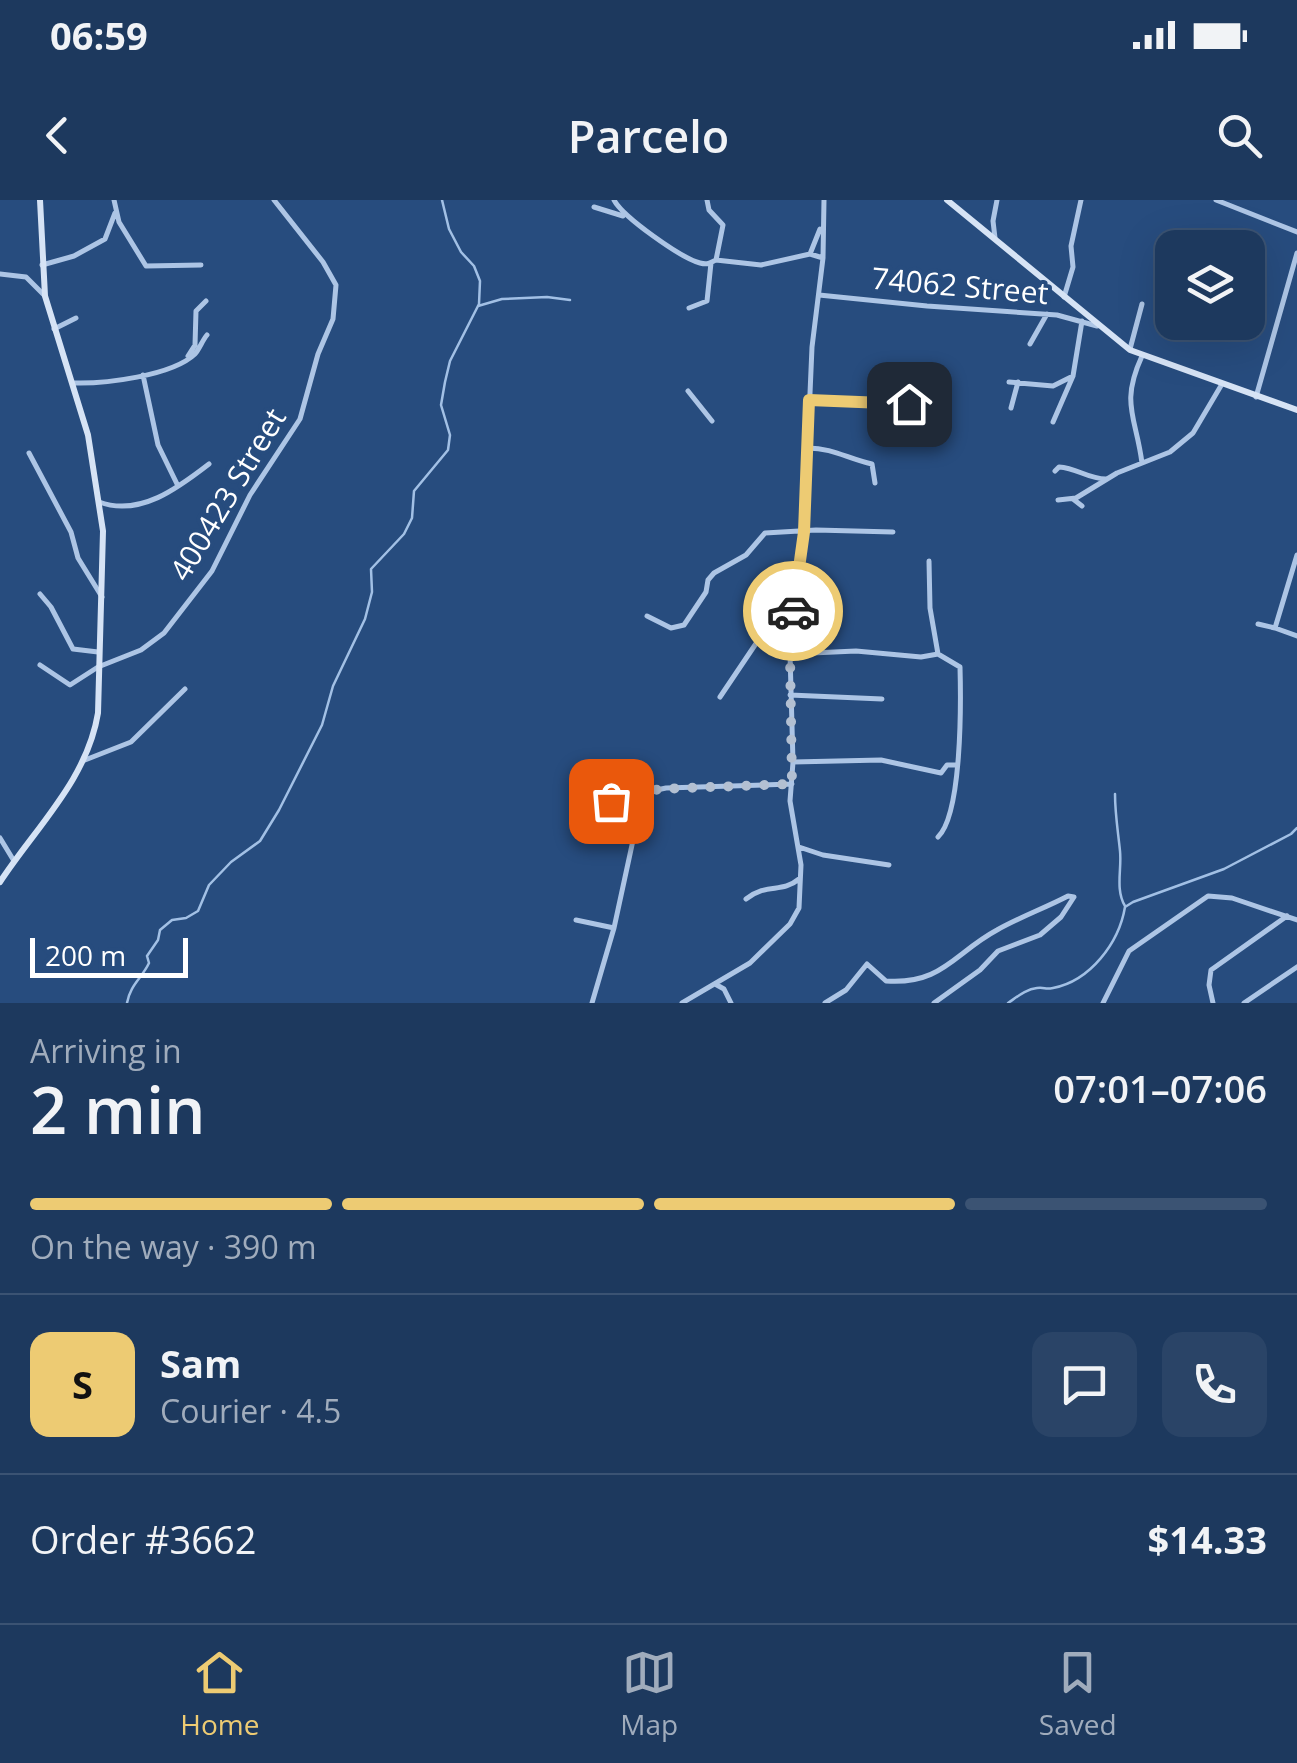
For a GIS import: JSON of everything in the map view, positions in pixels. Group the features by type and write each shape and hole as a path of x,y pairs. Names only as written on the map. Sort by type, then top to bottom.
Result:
{"street":[{"path":"0,882 86,760 98,713 105,554 88,435 45,296 40,200"},
{"path":"114,200 119,222 146,266 182,262 201,265"},
{"name":"400423 Street","path":"98,667 141,650 172,623 212,571 250,495 300,419 318,354 334,319 336,285 323,262 274,200"},
{"path":"614,200 626,216"},
{"path":"689,308 707,301 723,224 707,200"},
{"path":"686,1002 750,962 790,924 799,908 799,847 790,812 790,654 804,532 824,200"},
{"path":"947,200 1130,350 1297,410"},
{"path":"995,238 998,200"},
{"path":"1064,297 1074,267 1072,246 1081,200"},
{"path":"1216,200 1297,232"},
{"path":"594,206 626,216 675,251 701,263 761,266 810,254 822,258"},
{"path":"42,265 74,256 105,239 116,210"},
{"path":"810,254 822,224"},
{"path":"1256,397 1297,253"},
{"path":"0,274 26,278 45,296"},
{"name":"74062 Street","path":"819,294 1065,316 1097,326"},
{"path":"187,359 195,345 196,310 206,300"},
{"path":"1130,350 1142,304"},
{"path":"1065,316 1076,308"},
{"path":"1030,344 1047,314"},
{"path":"54,329 76,318"},
{"path":"1053,422 1073,376 1082,321"},
{"path":"73,383 142,375 187,359 208,334"},
{"path":"1142,356 1133,376 1129,404 1142,462"},
{"path":"142,375 158,445 178,486"},
{"path":"1009,382 1053,386 1073,376"},
{"path":"1011,408 1018,382"},
{"path":"1058,500 1072,498 1170,452 1187,440 1206,416 1222,384"},
{"path":"688,391 712,422"},
{"path":"809,400 946,405"},
{"path":"808,448 832,448 872,464 875,483"},
{"path":"29,454 71,532 78,558 102,596"},
{"path":"99,502 128,508 178,486 209,464"},
{"path":"1056,469 1070,467 1090,479 1109,479"},
{"path":"1072,498 1082,506"},
{"path":"647,616 678,628 706,592 708,580 719,568 746,556 764,533 893,532"},
{"path":"1275,628 1297,556"},
{"path":"929,561 930,608 938,654"},
{"path":"40,594 51,606 74,649 98,652"},
{"path":"1258,624 1297,636"},
{"path":"720,697 757,642 765,638 791,640"},
{"path":"790,654 856,651 921,658 938,654 960,667 961,709 950,819 938,837"},
{"path":"40,665 70,685 98,667"},
{"path":"86,760 131,742 185,689"},
{"path":"790,695 882,699"},
{"path":"793,762 881,760 941,774 947,765 956,765"},
{"path":"592,1003 614,928 640,808 648,795 658,789 792,784"},
{"path":"588,802 602,799 640,808"},
{"path":"0,838 14,861"},
{"path":"799,847 889,865"},
{"path":"746,899 759,889 791,885 800,877"},
{"path":"825,1003 846,990 867,964 886,981 929,977 995,931 1074,896 1061,917 1040,935 998,951 980,970 934,1003"},
{"path":"1103,1003 1129,950 1208,896 1221,896 1297,920"},
{"path":"1213,1003 1210,970 1287,916"},
{"path":"576,920 614,928"},
{"path":"1244,1003 1297,966"},
{"path":"715,984 724,988 732,1003"}],"waterway":[{"path":"127,1003 149,963 147,956 160,930 172,920 198,911 209,885 231,862 260,841 279,810 322,725 333,686 365,619 372,592 371,569 404,534 412,518 414,491 448,450 450,435 441,405 445,382 450,361 479,304 480,281 449,229 442,200"},
{"path":"478,306 502,299 570,300"},
{"path":"1115,794 1120,886 1125,906"},
{"path":"1008,1003 1029,990 1066,984 1090,969 1109,947 1125,907 1133,902 1224,869 1297,828"}],"way so far":[{"path":"611,801 640,808 648,795 658,789 792,784 793,611"}],"route":[{"path":"793,611 804,532 809,400 909,404"}]}
